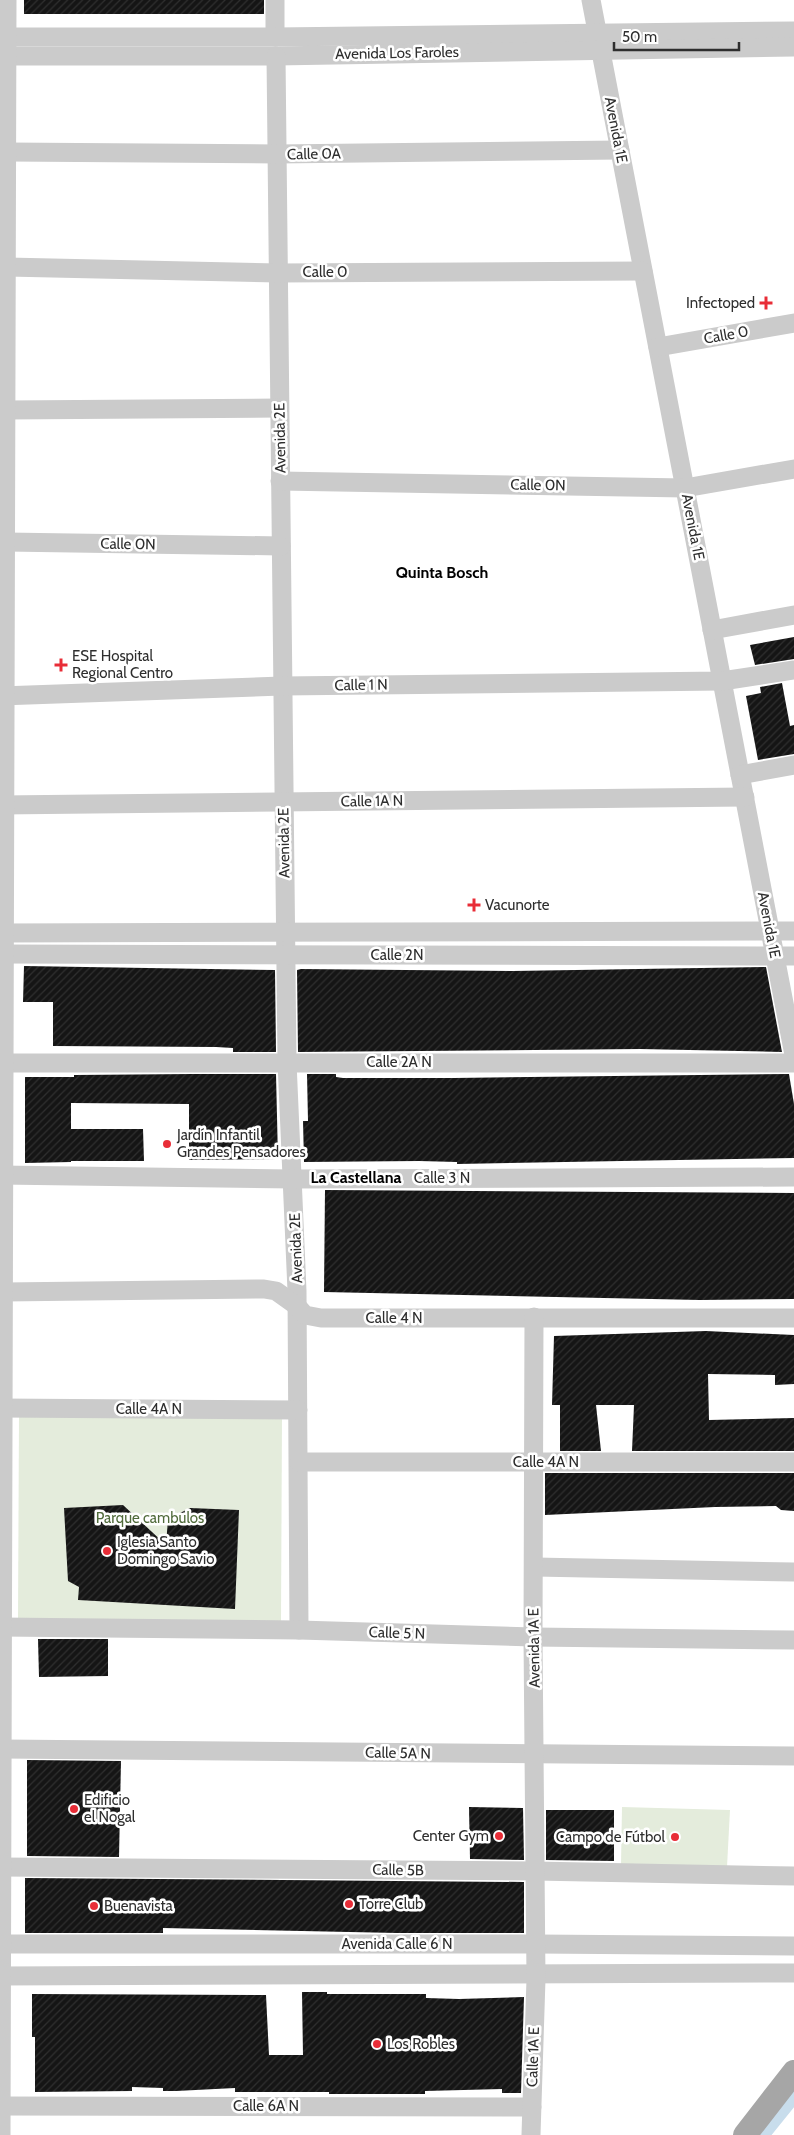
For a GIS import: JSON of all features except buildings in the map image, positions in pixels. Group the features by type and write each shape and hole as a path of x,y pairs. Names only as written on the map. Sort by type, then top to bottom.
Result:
{"main road":[{"path":"745,2135 794,2072"}],"street":[{"path":"1,2135 1,1627 4,1292 2,933 6,542 3,462 6,410 7,267 7,152 4,46 7,0"},
{"name":"Avenida 2E","path":"275,0 285,932 287,1062 297,1306 299,1630"},
{"name":"Avenida 1E","path":"591,0 794,1055"},
{"name":"Avenida Los Faroles","path":"4,46 275,46 599,41 794,31"},
{"name":"Avenida Los Faroles","path":"599,41 794,47"},
{"name":"Calle 0A","path":"7,152 277,154 620,150"},
{"name":"Calle 0","path":"7,267 278,273 643,271"},
{"name":"Calle 0","path":"658,347 794,323"},
{"path":"6,410 279,408"},
{"name":"Calle 0N","path":"280,481 685,488 794,469"},
{"name":"Calle 0N","path":"6,542 281,546"},
{"path":"712,630 794,615"},
{"name":"Calle 1 N","path":"3,696 282,686 722,681 794,670"},
{"path":"740,776 794,765"},
{"name":"Calle 1A N","path":"3,805 745,797"},
{"name":"Calle 2N","path":"2,933 794,931"},
{"name":"Calle 2N","path":"2,954 794,956"},
{"name":"Calle 2A N","path":"4,1063 794,1063"},
{"name":"Calle 3 N","path":"2,1175 293,1178 794,1177"},
{"name":"Calle 4 N","path":"4,1292 264,1289 276,1291 305,1314 320,1318 794,1318"},
{"name":"Avenida 1A E","path":"534,1317 535,1567 533,1637 536,1976"},
{"name":"Calle 4A N","path":"2,1408 298,1410"},
{"name":"Calle 4A N","path":"299,1462 794,1462"},
{"path":"535,1567 794,1572"},
{"name":"Calle 5 N","path":"1,1627 299,1630 533,1637 794,1640"},
{"name":"Calle 5A N","path":"2,1749 794,1756"},
{"name":"Calle 5B","path":"2,1868 536,1871 794,1876"},
{"name":"Avenida Calle 6 N","path":"1,1944 794,1946"},
{"name":"Avenida Calle 6 N","path":"1,1976 536,1976 794,1973"},
{"name":"Calle 1A E","path":"531,2135 536,1976"},
{"name":"Calle 6A N","path":"1,2106 532,2107"}],"green space":[{"name":"Parque cambulos","path":"19,1414 282,1415 281,1621 18,1620"},
{"name":"Campo de Fútbol","path":"622,1807 730,1810 727,1867 621,1865"}],"waterway":[{"path":"760,2135 794,2093"}],"place":[{"name":"Infectoped","path":"766,303"},
{"name":"ESE Hospital Regional Centro","path":"61,665"},
{"name":"Vacunorte","path":"474,905"},
{"name":"Jardín Infantil Grandes Pensadores","path":"167,1144"},
{"name":"Iglesia Santo Domingo Savio","path":"107,1551"},
{"name":"Edificio el Nogal","path":"74,1809"},
{"name":"Center Gym","path":"499,1836"},
{"name":"Campo de Fútbol","path":"675,1837"},
{"name":"Torre Club","path":"349,1904"},
{"name":"Buenavista","path":"94,1906"},
{"name":"Los Robles","path":"377,2044"}],"district":[{"name":"Quinta Bosch","path":"442,572"},
{"name":"La Castellana","path":"356,1177"}]}
